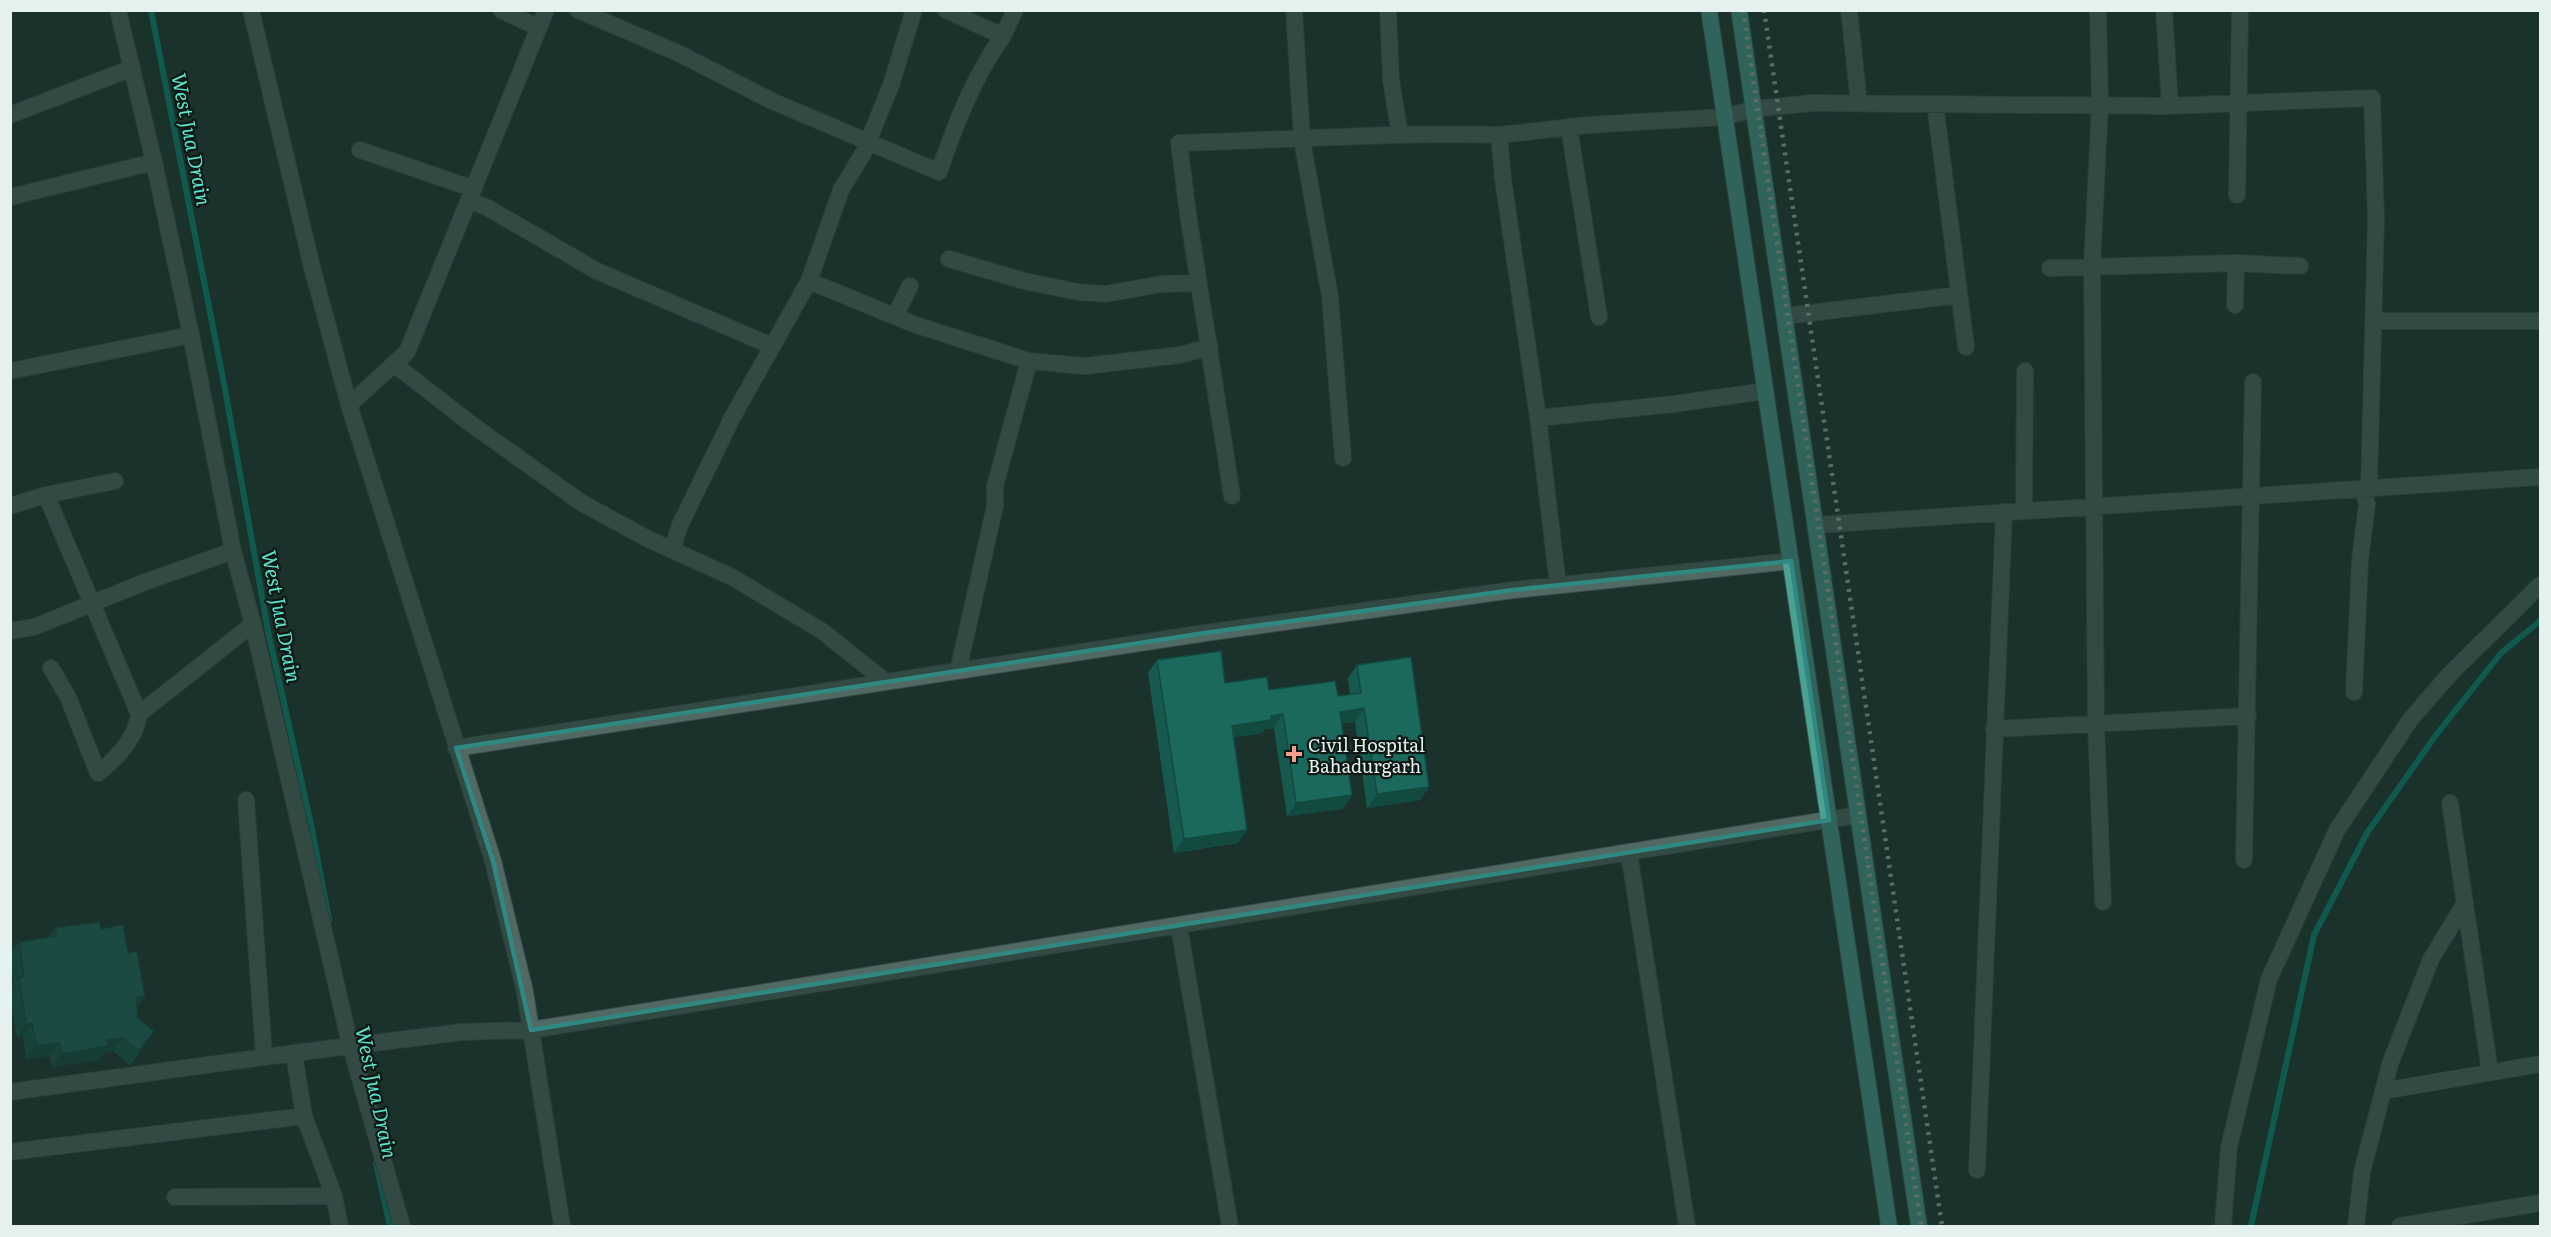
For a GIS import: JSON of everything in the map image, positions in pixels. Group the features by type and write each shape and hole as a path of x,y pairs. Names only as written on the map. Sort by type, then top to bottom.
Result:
{"main road":[{"path":"1709,10 1889,1227"},
{"path":"1739,10 1919,1227"}],"street":[{"path":"118,10 154,162 191,335 232,551 253,624 350,1044 402,1227"},
{"path":"251,10 312,267 349,405 493,861 525,992 562,1227"},
{"path":"501,10 539,28"},
{"path":"349,405 407,352 546,10"},
{"path":"578,10 678,53 772,102 939,172 971,92 1015,10"},
{"path":"672,550 680,525 711,461 808,281 841,190 868,143 891,85 914,10"},
{"path":"946,10 1003,36"},
{"path":"1294,10 1302,140 1330,297 1342,458"},
{"path":"1388,10 1391,80 1400,135"},
{"path":"1849,10 1859,103"},
{"path":"2098,10 2100,104 2092,265 2096,724 2103,902"},
{"path":"2164,10 2170,106"},
{"path":"2237,195 2240,10"},
{"path":"10,116 132,68"},
{"path":"1232,496 1214,392 1210,347 1179,143 1302,140 1429,133 1499,135 1569,127 1724,117 1754,110 1811,103 2170,106 2372,98 2376,218 2375,321 2367,504 2360,560 2354,692"},
{"path":"1935,104 1966,347"},
{"path":"1569,127 1599,317"},
{"path":"1499,135 1503,179 1538,418 1558,585"},
{"path":"360,150 471,194 597,271 772,346"},
{"path":"10,197 154,162"},
{"path":"949,259 1024,281 1078,292 1106,294 1161,284 1199,283"},
{"path":"2235,305 2236,263"},
{"path":"2050,268 2092,265 2236,263 2300,266"},
{"path":"808,281 895,316 1029,361 1085,366 1180,355 1210,347"},
{"path":"895,316 910,286"},
{"path":"1785,316 1959,295"},
{"path":"2375,321 2541,321"},
{"path":"10,371 191,335"},
{"path":"958,671 995,506 995,486 1029,361"},
{"path":"394,364 471,424 582,503 672,550 732,577 822,631 886,682"},
{"path":"2024,511 2025,371"},
{"path":"2244,860 2253,496 2253,382"},
{"path":"1538,418 1674,404 1765,391"},
{"path":"1816,525 2541,477"},
{"path":"10,506 46,495 115,481"},
{"path":"46,495 139,714 138,729 111,763 98,773 68,697 51,668"},
{"path":"1977,1170 2004,512"},
{"path":"10,631 34,627 232,551"},
{"path":"456,748 1205,633 1558,585 1791,561"},
{"path":"2223,1227 2229,1147 2269,978 2337,830 2410,720 2449,675 2541,585"},
{"path":"139,714 253,624"},
{"path":"1994,729 2247,716"},
{"path":"246,800 264,1056"},
{"path":"2451,803 2490,1072"},
{"path":"10,1092 350,1044 462,1032 531,1030 1858,815"},
{"path":"1629,853 1687,1226 1682,1227"},
{"path":"2356,1227 2362,1172 2390,1065 2431,959 2465,903"},
{"path":"1179,926 1230,1227"},
{"path":"294,1053 304,1116 334,1196 340,1227"},
{"path":"2383,1091 2541,1064"},
{"path":"10,1152 304,1116"},
{"path":"176,1197 334,1196"},
{"path":"2400,1227 2433,1224 2541,1203"}],"highlighted area":[{"path":"1791,561 1829,820 531,1030 493,861 456,748 1205,633 1513,590"}],"building":[{"path":"1221,651 1225,683 1267,677 1269,690 1335,681 1338,696 1361,693 1357,665 1411,657 1429,787 1377,794 1364,708 1340,712 1352,795 1296,803 1283,714 1271,716 1271,720 1232,726 1247,830 1184,839 1157,660"},
{"path":"99,922 101,929 123,925 128,953 137,951 145,996 136,998 138,1018 154,1031 139,1051 123,1038 107,1040 108,1046 61,1054 59,1042 36,1046 32,1023 26,1024 19,977 24,976 19,942 56,936 55,928"}],"waterway":[{"name":"West Jua Drain","path":"151,10 225,389 268,631 311,824 329,920"},
{"path":"2251,1226 2314,935 2367,833 2436,735 2501,653 2540,621"},
{"name":"West Jua Drain","path":"376,1163 390,1226"}],"railway":[{"path":"1743,10 1921,1226"},
{"path":"1764,10 1942,1226"}],"place":[{"name":"Civil Hospital Bahadurgarh","path":"1294,754"}]}
